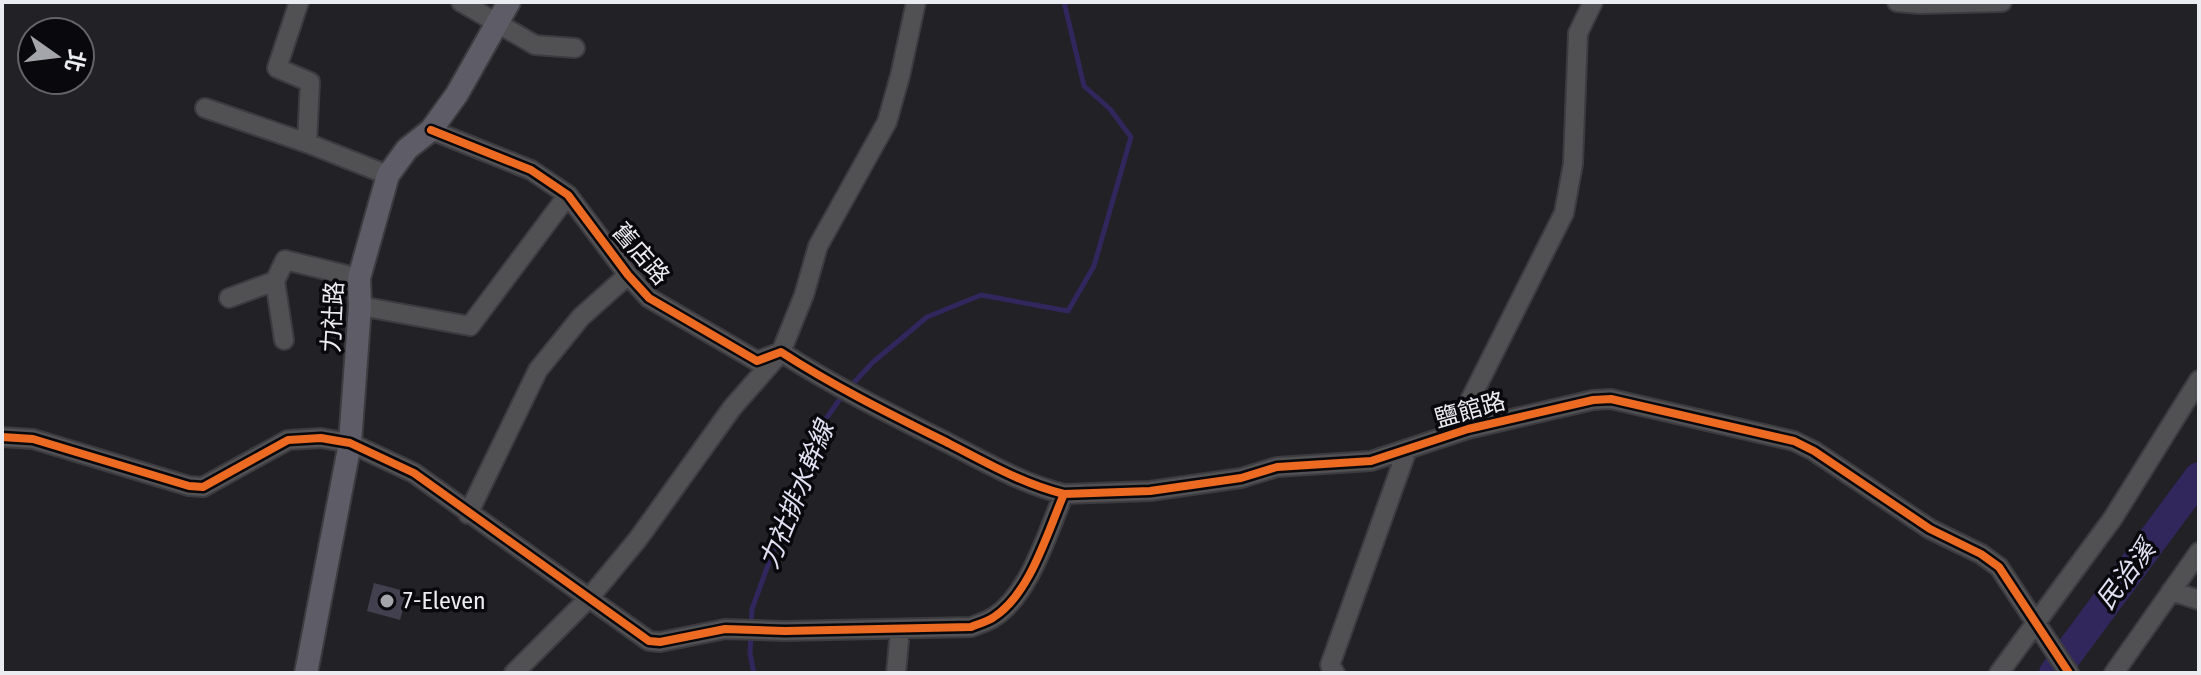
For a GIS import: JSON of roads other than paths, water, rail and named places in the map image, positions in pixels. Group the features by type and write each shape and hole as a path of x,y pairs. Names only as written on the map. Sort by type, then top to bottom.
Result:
{"main road":[{"name":"力社路","path":"306,673 350,443 360,306 359,278 388,175 407,149 431,130 457,94 509,2"}],"street":[{"path":"299,2 277,68 310,82 307,143"},
{"path":"461,2 535,45 575,48"},
{"path":"514,673 590,597 638,539 732,408 781,352 804,295 818,246 887,122 916,2"},
{"path":"1453,434 1564,213 1573,164 1578,33 1593,2"},
{"path":"1897,2 2002,2"},
{"path":"205,108 388,175"},
{"name":"舊店路","path":"431,130 531,170 568,195 649,298 757,361 781,352"},
{"path":"360,306 470,326 568,195"},
{"path":"284,340 275,281 285,260 359,278"},
{"path":"468,514 538,370 581,317 628,275"},
{"path":"229,298 275,281"},
{"name":"鹽館路","path":"781,352 829,382 1017,478 1064,494 1150,491 1241,478 1277,467 1371,461 1453,434 1593,400 1611,399 1794,441 1814,451 1930,529 1981,554 1999,567 2069,673"},
{"path":"1999,673 2038,627 2113,518 2199,380"},
{"path":"2,437 33,439 189,486 203,487 288,440 321,438 350,443 414,473 468,514 590,597 633,631 649,641 660,642 736,629 971,627 994,617 1014,600 1064,494"},
{"path":"1335,673 1330,665 1407,450"},
{"path":"2114,673 2199,552"},
{"path":"2171,591 2199,600"},
{"path":"896,673 900,630"}],"waterway":[{"name":"力社排水幹線","path":"850,387 872,363 927,317 981,295 1068,311 1094,266 1131,137 1110,109 1084,86 1064,2"},
{"name":"力社排水幹線","path":"751,625 752,609 817,431 843,395"},
{"name":"民治溪","path":"2054,673 2199,477"},
{"name":"力社排水幹線","path":"751,635 750,654 754,673"}],"place":[{"name":"7-Eleven","path":"387,601"}]}
